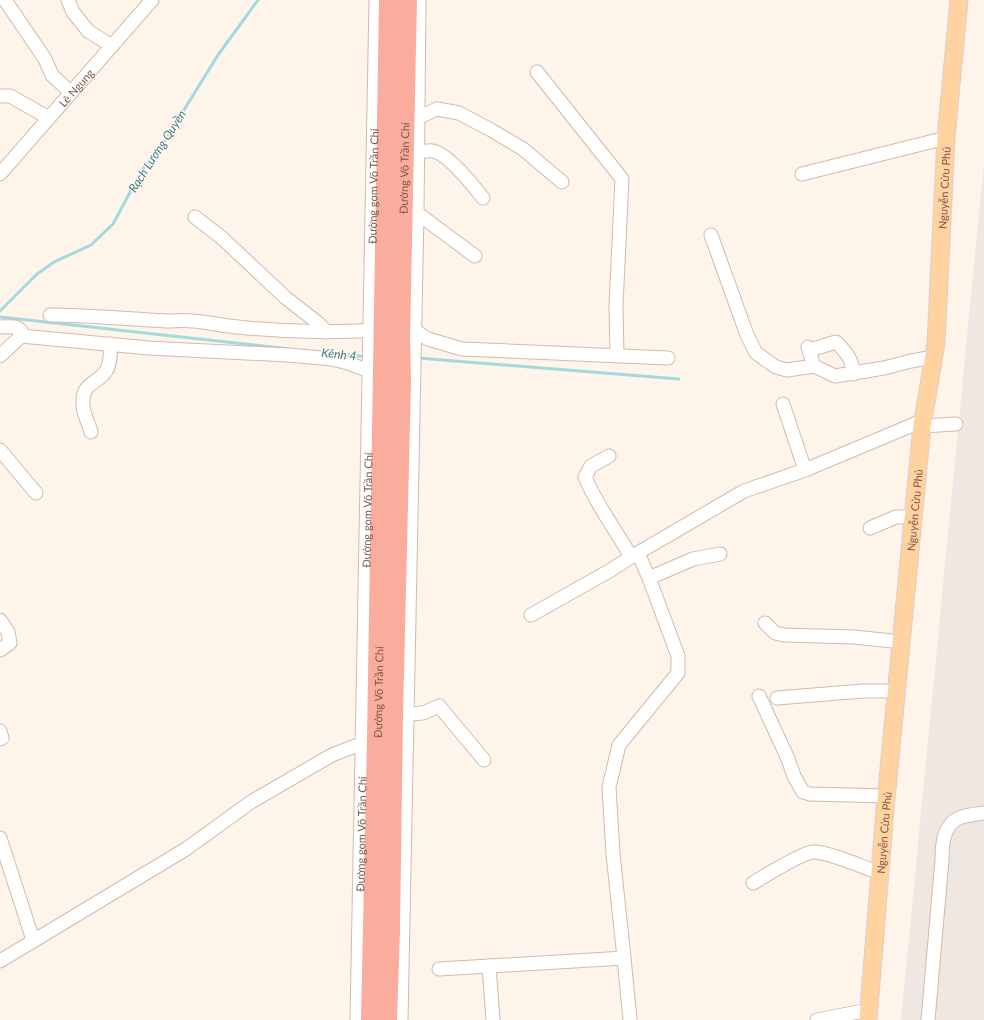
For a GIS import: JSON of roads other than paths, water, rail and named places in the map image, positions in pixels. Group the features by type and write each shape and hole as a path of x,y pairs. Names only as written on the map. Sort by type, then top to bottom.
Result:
{"highway":[{"name":"Đường Võ Trần Chí","path":"387,1020 400,715 401,381 392,331 389,0"},
{"name":"Đường Võ Trần Chí","path":"371,1020 370,741 378,368 392,331 407,0"}],"main road":[{"name":"Nguyễn Cửu Phú","path":"869,1015 880,873 922,423 936,343 946,138 959,0"}],"street":[{"path":"5,0 45,59 52,75 71,93"},
{"path":"68,0 73,12 88,31 112,46"},
{"name":"Lê Ngung","path":"0,174 152,0"},
{"name":"Đường gom Võ Trần Chí","path":"376,0 392,331 400,715 401,1020"},
{"name":"Đường gom Võ Trần Chí","path":"392,331 417,213 419,0"},
{"path":"537,72 622,179 616,305 617,356"},
{"path":"0,96 10,96 49,118"},
{"path":"417,118 437,109 460,113 523,149 562,182"},
{"path":"802,174 946,138"},
{"path":"417,152 433,151 440,154 469,181 483,198"},
{"path":"417,213 475,256"},
{"path":"195,217 222,238 286,298 327,332"},
{"path":"711,235 747,335 756,353 776,367 787,370 814,366 835,376 854,374 934,357"},
{"path":"50,315 92,315 166,321 194,321 239,327 327,332 392,331 428,339 462,349 668,358"},
{"path":"0,327 18,328 21,331 21,336"},
{"path":"0,356 21,336 149,348 253,352 332,359 378,368"},
{"path":"814,366 809,348 836,342 852,362 854,374"},
{"path":"91,432 83,406 83,397 86,389 107,370 110,344"},
{"path":"783,404 805,470"},
{"path":"531,615 611,570 744,491 805,470 922,423 956,424"},
{"path":"2,456 36,493"},
{"path":"609,456 591,466 585,477 599,505 649,578 678,656 678,673 619,745 609,787 613,854 630,1020"},
{"path":"870,528 896,517 914,518"},
{"path":"649,578 693,559 720,554"},
{"path":"0,620 8,632 10,643 0,650"},
{"path":"765,623 775,633 784,635 833,636 902,642"},
{"path":"777,698 863,691 897,690"},
{"path":"759,696 788,759 794,776 803,792 810,794 887,796"},
{"path":"400,715 423,713 439,706 484,760"},
{"path":"0,731 2,738 0,739"},
{"path":"0,960 186,849 251,802 332,756 370,741"},
{"name":"Đường gom Võ Trần Chí","path":"357,1020 370,741"},
{"path":"928,1020 942,860 942,844 950,824 959,818 984,812"},
{"path":"0,838 33,940"},
{"path":"753,883 800,857 814,852 830,855 880,873"},
{"path":"439,969 624,958"},
{"path":"489,966 493,1020"},
{"path":"817,1020 869,1015"}],"waterway":[{"name":"Rạch Lương Quyền","path":"0,311 37,274 54,262 91,245 113,224 142,170 161,147 218,55 258,0"},
{"name":"Kênh 4","path":"0,317 290,349"},
{"name":"Kênh 4","path":"334,353 366,357"},
{"name":"Kênh 4","path":"418,358 679,379"}]}
